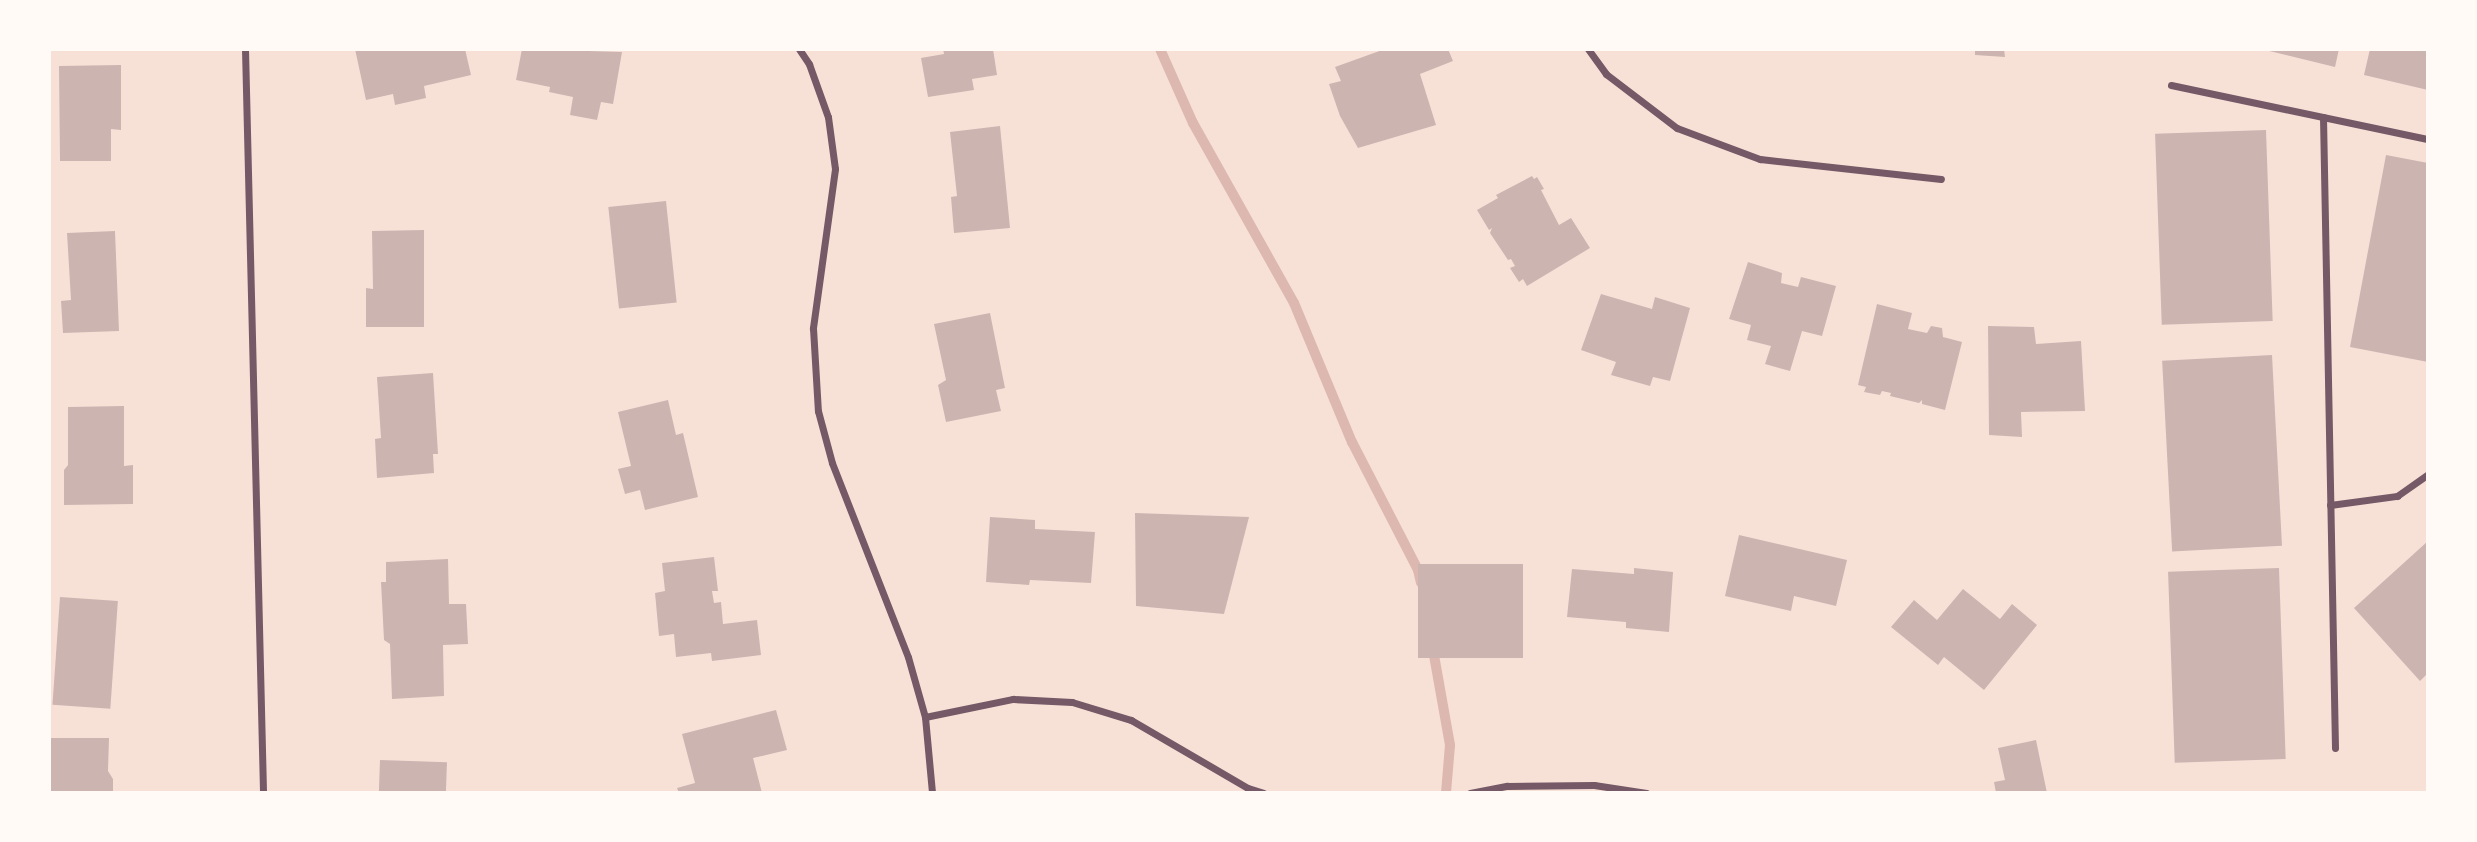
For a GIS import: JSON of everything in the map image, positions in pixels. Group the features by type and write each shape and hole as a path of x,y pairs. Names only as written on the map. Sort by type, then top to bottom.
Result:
{"street":[{"path":"245,49 263,793"},
{"path":"799,49 809,64 828,117 835,169 813,328 818,411 832,463 908,657 925,717 932,793"},
{"path":"1588,49 1606,74 1677,128 1760,159 1941,179"},
{"path":"2171,85 2428,139"},
{"path":"2323,117 2335,748"},
{"path":"2330,505 2397,496 2428,474"},
{"path":"925,717 1013,699 1072,702 1131,720 1248,788 1263,793"},
{"path":"1470,793 1507,786 1594,785 1646,793"}],"building":[{"path":"355,49 465,49 471,75 424,86 426,98 395,105 393,94 366,100"},
{"path":"522,49 622,52 613,104 601,102 597,120 570,115 573,97 549,92 550,87 516,80"},
{"path":"943,49 993,49 997,75 972,79 974,90 928,97 921,58 944,54"},
{"path":"1385,49 1448,49 1453,61 1420,74 1436,125 1358,148 1340,116 1329,84 1341,81 1335,67"},
{"path":"1975,49 2004,49 2005,57 1975,55"},
{"path":"2261,49 2339,49 2335,67"},
{"path":"2370,49 2428,49 2428,90 2364,75"},
{"path":"121,65 121,130 111,129 111,161 60,161 59,66"},
{"path":"1000,126 1010,228 954,233 951,197 957,196 950,132"},
{"path":"2266,130 2273,321 2162,325 2155,134"},
{"path":"2386,155 2428,163 2428,362 2350,347"},
{"path":"1532,176 1534,179 1537,177 1544,189 1541,190 1559,225 1571,218 1590,248 1527,286 1523,279 1519,282 1510,268 1515,266 1511,259 1508,260 1490,233 1492,228 1489,230 1477,210 1498,198 1496,195"},
{"path":"666,201 677,302 619,309 608,207"},
{"path":"424,230 424,327 366,327 366,288 373,289 372,231"},
{"path":"115,231 119,331 63,333 61,301 71,300 67,233"},
{"path":"1748,262 1782,273 1781,283 1798,287 1801,277 1836,286 1822,336 1802,331 1790,371 1765,364 1771,346 1747,340 1751,325 1729,319"},
{"path":"1601,294 1652,309 1655,297 1690,308 1670,381 1653,377 1650,386 1611,375 1616,362 1581,350"},
{"path":"1877,304 1912,313 1908,329 1927,333 1931,326 1942,328 1943,337 1962,342 1945,410 1922,404 1922,400 1919,403 1890,396 1891,393 1882,391 1880,395 1864,392 1866,387 1858,385"},
{"path":"990,313 1005,388 996,390 1001,411 946,422 938,385 946,380 934,324"},
{"path":"1988,326 2034,327 2036,344 2081,341 2085,411 2021,412 2022,437 1989,435"},
{"path":"2272,355 2282,546 2172,551 2162,361"},
{"path":"433,373 438,454 433,454 434,473 377,478 375,439 381,438 377,377"},
{"path":"668,400 676,435 683,433 698,497 645,510 640,490 625,494 618,469 631,466 618,412"},
{"path":"124,406 124,466 133,465 133,504 64,505 64,470 68,465 68,407"},
{"path":"1135,513 1249,517 1224,614 1136,606"},
{"path":"990,517 1035,520 1035,529 1095,532 1091,583 1030,580 1029,585 986,582"},
{"path":"1739,535 1847,560 1836,606 1794,596 1791,611 1725,596"},
{"path":"2428,541 2428,673 2420,681 2354,608"},
{"path":"714,557 718,591 712,591 714,603 721,602 723,624 757,620 761,655 712,661 711,653 676,657 674,634 659,636 655,593 665,591 662,563"},
{"path":"448,559 449,604 466,604 468,644 443,645 444,696 392,699 390,644 384,640 381,582 386,582 386,562"},
{"path":"1418,564 1523,564 1523,658 1418,658"},
{"path":"1634,568 1673,572 1669,632 1626,628 1626,622 1567,617 1572,569 1634,574"},
{"path":"2279,568 2286,759 2175,763 2168,572"},
{"path":"1963,589 2000,619 2012,604 2037,625 1984,690 1944,657 1938,665 1891,627 1914,600 1937,620"},
{"path":"60,597 118,601 110,709 52,705"},
{"path":"776,710 787,750 753,758 762,793 679,793 677,788 695,783 682,734"},
{"path":"49,738 109,738 108,771 113,779 113,793 49,793"},
{"path":"2036,740 2047,793 1996,793 1994,782 2005,780 1998,748"},
{"path":"380,760 447,762 446,793 379,793"}],"waterway":[{"path":"1160,49 1193,123 1294,303 1352,442 1418,570 1421,583"},
{"path":"1432,644 1450,745 1446,793"}]}
